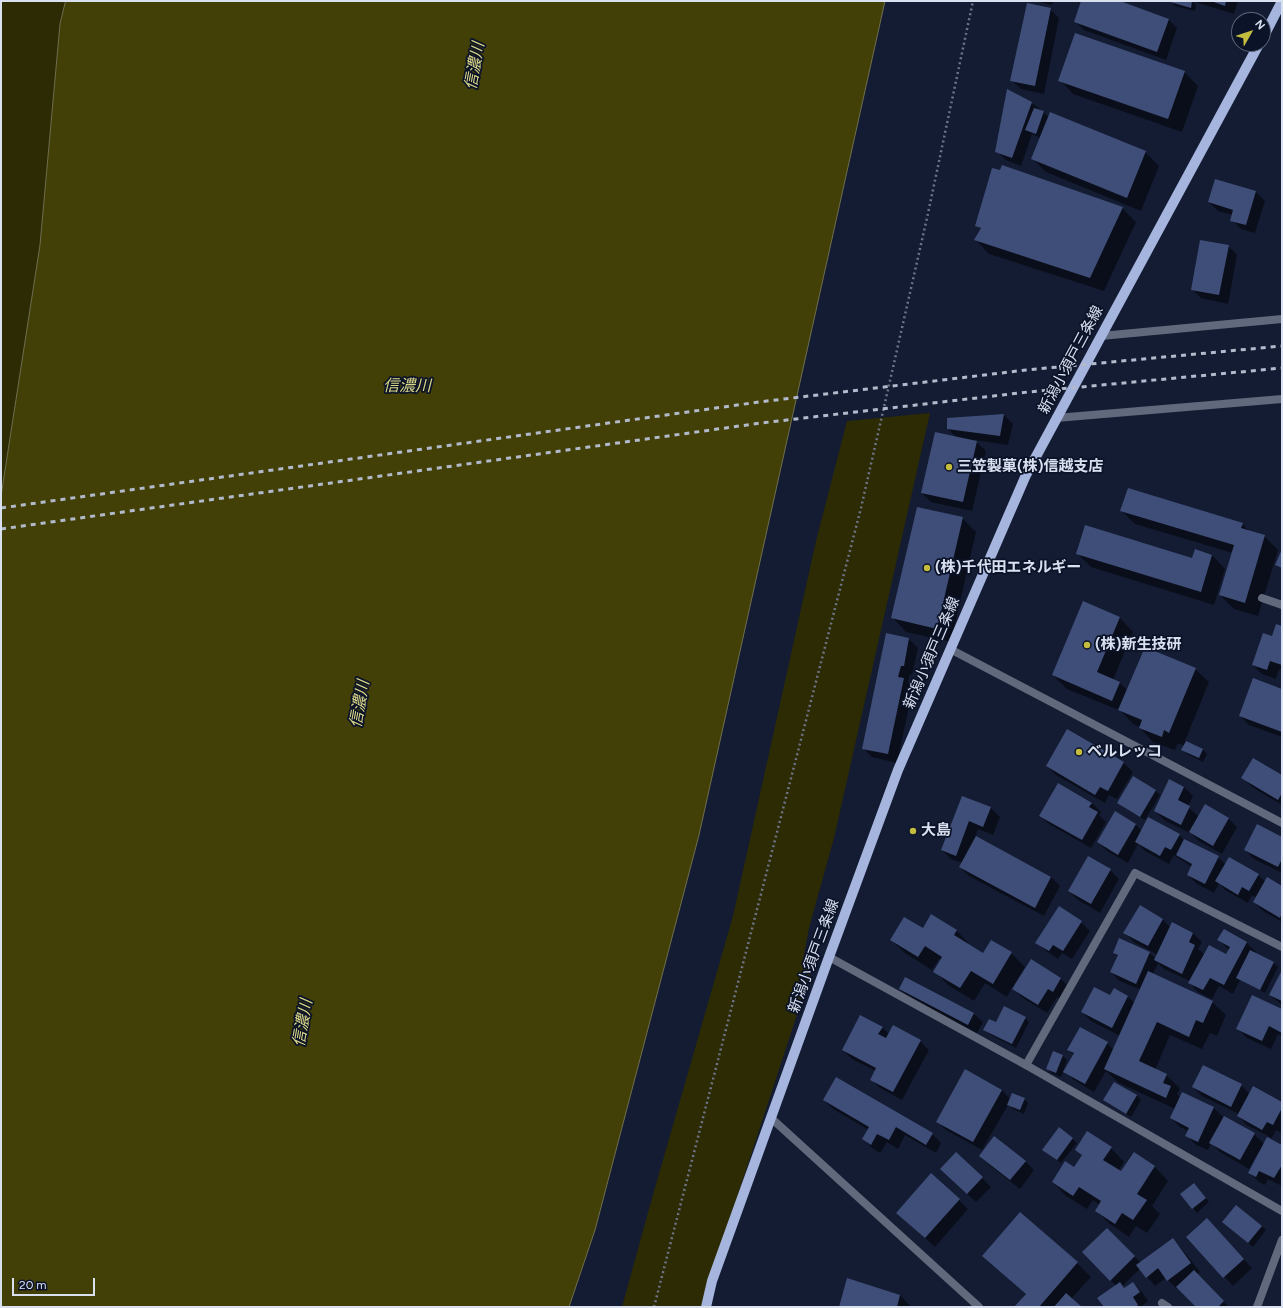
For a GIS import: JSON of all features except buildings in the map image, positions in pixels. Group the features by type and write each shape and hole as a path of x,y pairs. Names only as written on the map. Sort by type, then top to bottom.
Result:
{"main road":[{"path":"1271,22 1282,1"},
{"name":"新潟小須戸三条線","path":"706,1307 712,1281 898,770 1026,475 1256,52"}],"street":[{"path":"1101,336 1282,319"},
{"path":"1056,418 1282,399"},
{"path":"1262,598 1282,605"},
{"path":"950,649 1282,823"},
{"path":"1026,1065 1135,873 1282,947"},
{"path":"829,957 1026,1065 1282,1211"},
{"path":"771,1118 979,1307"},
{"path":"1257,1307 1282,1240"}],"path":[{"path":"654,1307 862,508 927,218 973,1"}],"shaded area":[{"path":"1,1 66,1 60,24 40,245 1,496"},
{"path":"930,413 834,838 809,928 802,965 813,966 701,1307 622,1307 733,916 816,541 847,421"}],"water":[{"name":"信濃川","path":"66,1 885,1 699,835 595,1230 569,1307 1,1307 1,496 40,245 60,24"}],"railway":[{"path":"1,508 759,402 1026,370 1282,346"},
{"path":"1,529 761,423 1028,392 1282,368"}],"place":[{"name":"三笠製菓(株)信越支店","path":"949,467"},
{"name":"(株)千代田エネルギー","path":"927,568"},
{"name":"(株)新生技研","path":"1087,645"},
{"name":"ベルレッコ","path":"1079,752"},
{"name":"大島","path":"913,831"}]}
